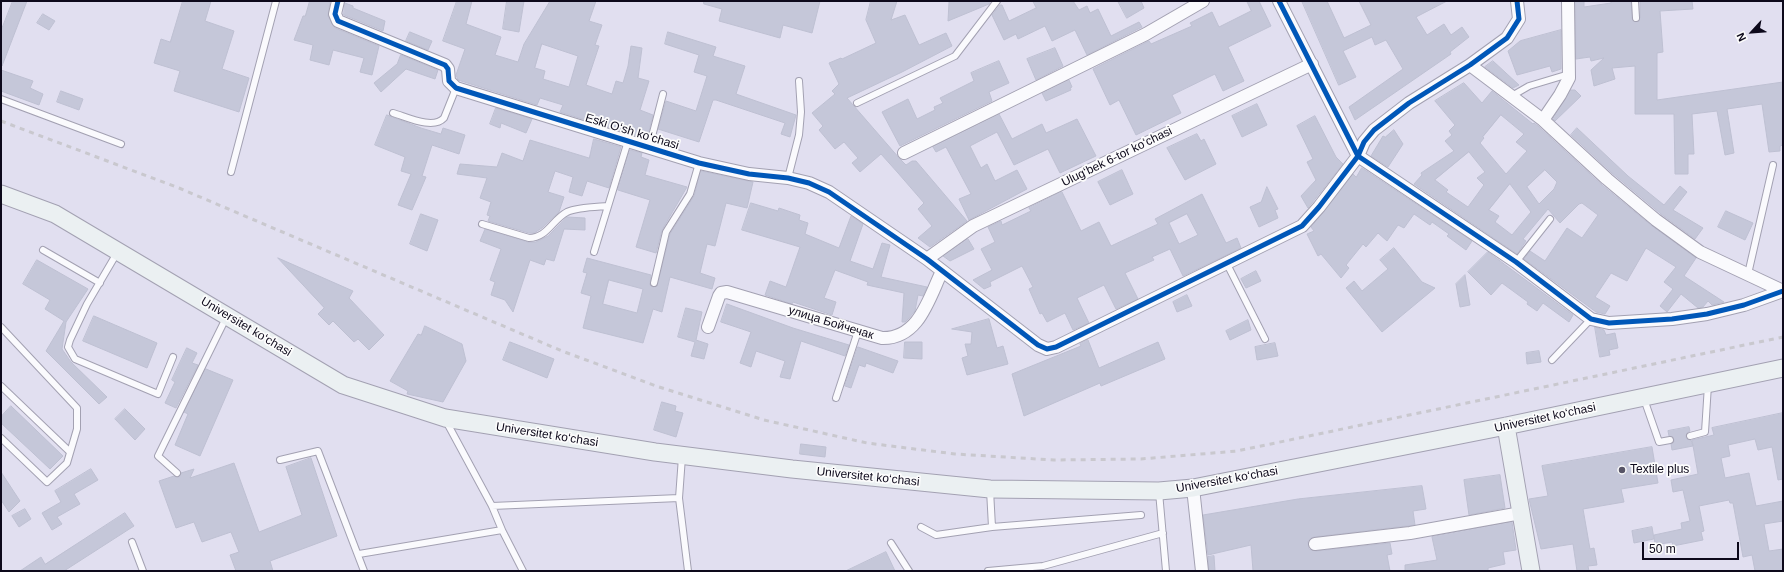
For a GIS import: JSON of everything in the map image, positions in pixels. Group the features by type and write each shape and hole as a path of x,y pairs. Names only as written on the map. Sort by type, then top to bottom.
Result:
{"main road":[{"name":"Universitet kо‘chasi","path":"1,194 55,214 343,385 445,418 682,455 792,469 990,489 1159,491 1193,488 1506,426 1783,368"},
{"path":"1506,426 1531,571"}],"street":[{"path":"338,1 335,14 338,21 445,64 448,69 449,82 456,88"},
{"path":"904,153 1071,69 1146,34 1203,1"},
{"path":"1279,1 1358,156 1516,262 1591,319 1609,323 1686,317 1744,305 1783,291"},
{"path":"1227,264 1302,226 1320,207 1358,156 1364,142 1374,130 1409,103 1470,65 1507,38 1514,30 1519,19 1517,1"},
{"path":"1543,120 1565,87 1569,74 1568,1"},
{"name":"Ulug‘bek 6-tor koʻchasi","path":"927,259 973,226 1312,64"},
{"path":"1470,65 1543,120 1607,179 1656,220 1700,252 1783,291"},
{"name":"Eski Oʻsh koʻchasi","path":"456,88 699,163 749,174 788,178 809,183 829,192 927,259 1038,344 1047,349 1056,347 1227,264"},
{"name":"улица Бойчечак","path":"708,327 719,296 721,293 727,292 882,338 896,337 909,331 917,323 942,271"},
{"path":"1193,488 1202,571"},
{"path":"1315,544 1410,533 1521,513"}],"lane":[{"path":"231,172 276,1"},
{"path":"857,104 955,56 997,1"},
{"path":"1635,1 1636,18"},
{"path":"1510,96 1530,86 1569,74"},
{"path":"788,178 802,112 799,81"},
{"path":"393,113 432,124 441,122 456,88"},
{"path":"648,148 663,94"},
{"path":"1,99 121,144"},
{"path":"594,252 628,141"},
{"path":"654,283 666,232 690,194 699,163"},
{"path":"1748,274 1773,165"},
{"path":"482,224 529,238 535,238 546,232 558,218 566,212 608,206"},
{"path":"1516,262 1550,219"},
{"path":"43,250 100,283"},
{"path":"117,252 70,340 68,347 75,359 158,394 173,357"},
{"path":"1227,264 1265,340"},
{"path":"177,473 158,456 227,316"},
{"path":"1552,360 1591,319"},
{"path":"1,327 77,408 77,428 67,463 47,482 1,438"},
{"path":"836,398 858,331"},
{"path":"1690,436 1704,432 1708,384"},
{"path":"1,386 70,452"},
{"path":"1644,397 1659,442 1670,440"},
{"path":"445,418 492,506 502,530 523,571"},
{"path":"280,460 318,451 359,554 364,571"},
{"path":"682,455 679,498 688,571"},
{"path":"990,489 992,527"},
{"path":"1159,491 1166,571"},
{"path":"492,506 679,498"},
{"path":"921,527 936,535 992,527 1141,515"},
{"path":"359,554 502,530"},
{"path":"988,571 1043,566 1163,533"},
{"path":"132,542 143,571"},
{"path":"891,543 909,571"}],"building":[{"path":"13,1 27,1 2,66 1,31"},
{"path":"183,1 211,1 205,21 234,31 222,69 249,78 239,112 174,91 180,71 154,63 161,39 170,42"},
{"path":"310,1 330,1 328,16 335,28 379,46 372,75 360,72 364,58 333,50 329,65 310,60 313,45 294,40"},
{"path":"457,1 472,1 466,24 501,37 495,55 518,62 524,44 550,1 596,1 589,21 602,25 595,45 599,46 586,85 612,94 616,81 623,83 628,66 631,46 642,48 638,78 649,81 640,110 653,115 647,139 560,112 563,105 540,98 537,105 458,80 456,75 465,49 443,41","holes":["542,44 578,56 569,87 543,79 545,71 535,68"]},
{"path":"507,1 524,1 519,32 503,29"},
{"path":"704,1 820,1 812,33 783,25 780,38 719,21 722,9 704,4"},
{"path":"871,1 897,1 891,20 905,15 919,45 946,33 952,46 847,98 906,165 912,161 916,161 967,221 930,247 918,238 932,226 918,209 924,203 898,173 881,154 860,172 852,163 858,158 844,142 835,149 819,130 823,126 812,113 835,94 832,91 839,84 829,63 841,58 842,59 876,43 866,20"},
{"path":"991,1 989,4 948,21 949,2"},
{"path":"1033,1 1073,1 1079,10 1087,6 1090,13 1098,9 1111,36 1139,22 1142,27 1087,55 1075,30 1052,41 1045,26 1018,39 1016,34 1004,40 992,15 1000,5 1002,5 1009,21 1036,8"},
{"path":"1118,1 1141,1 1144,8 1127,18"},
{"path":"1247,1 1259,1 1271,26 1228,47 1244,81 1223,91 1215,74 1172,95 1181,113 1136,135 1119,100 1110,105 1093,69 1149,41 1151,44 1192,26 1190,23 1212,12 1219,27 1251,11"},
{"path":"1302,1 1327,1 1344,38 1371,25 1359,1 1447,1 1416,17 1427,35 1444,24 1451,35 1462,27 1469,37 1450,52 1451,54 1355,120 1349,107 1403,69 1386,40 1375,45 1372,37 1343,51 1356,77 1339,85"},
{"path":"1576,1 1584,1 1584,7 1611,3 1611,1 1631,1 1632,19 1636,22 1640,18 1640,1 1692,1 1693,9 1660,11 1663,52 1657,53 1657,100 1783,82 1783,145 1780,146 1780,151 1769,152 1762,104 1727,109 1734,153 1725,155 1717,111 1692,114 1694,154 1688,154 1688,174 1675,174 1674,114 1635,114 1635,66 1612,68 1615,79 1594,86 1591,70 1604,58 1591,61 1590,57 1576,59"},
{"path":"345,3 353,6 353,8 385,21 383,31 344,15"},
{"path":"43,14 55,21 49,30 37,23"},
{"path":"1561,30 1561,69 1552,72 1550,66 1517,75 1508,51 1520,41"},
{"path":"410,32 432,41 428,50 406,41"},
{"path":"668,32 716,47 713,56 745,66 736,94 796,115 790,137 781,134 785,123 716,100 713,100 699,142 658,129 666,101 696,111 707,76 694,72 699,55 665,44"},
{"path":"1055,48 1063,66 1036,80 1027,59"},
{"path":"401,55 438,70 435,79 406,69 381,92 374,83 397,64"},
{"path":"999,61 1009,83 989,92 992,101 900,146 882,112 908,99 917,119 935,110 934,107 943,103 940,98 974,81 971,73"},
{"path":"1493,61 1519,85 1513,88 1485,67"},
{"path":"1,70 33,81 30,88 43,94 39,105 1,91"},
{"path":"1069,80 1072,87 1070,88 1071,90 1046,101 1042,93"},
{"path":"1464,83 1482,103 1492,91 1533,124 1534,123 1538,126 1602,185 1652,226 1696,258 1684,276 1724,302 1712,305 1708,301 1703,307 1698,308 1681,294 1667,312 1660,306 1673,289 1664,282 1676,267 1646,248 1627,281 1611,273 1595,297 1610,306 1605,314 1596,312 1524,259 1530,251 1545,261 1567,228 1582,238 1598,215 1582,203 1579,204 1560,223 1548,209 1523,239 1526,241 1517,254 1414,184 1422,175 1421,173 1454,151 1445,141 1452,135 1449,131 1455,125 1435,101","holes":["1501,115 1524,134 1516,142 1527,151 1506,174 1480,143 1484,138 1483,137","1469,152 1485,172 1477,178 1484,185 1468,207 1446,192 1448,190 1435,180","1545,170 1557,182 1554,189 1539,204 1527,187","1510,184 1531,212 1512,235 1495,222 1499,216 1489,210"]},
{"path":"1571,90 1575,90 1581,96 1555,121 1553,119"},
{"path":"61,91 83,99 79,110 57,102"},
{"path":"1257,104 1267,125 1242,137 1232,116"},
{"path":"496,108 532,119 526,133 501,123 500,128 490,124"},
{"path":"999,114 1012,139 1042,124 1046,133 1077,119 1096,156 1060,173 1048,149 1014,165 997,132 970,146 981,168 987,164 995,181 1017,170 1027,189 969,220 959,199 971,194 946,147 936,152 933,147"},
{"path":"387,115 441,134 443,128 465,135 459,154 432,145 422,176 426,177 412,210 398,205 411,174 401,171 405,157 375,145"},
{"path":"1315,116 1336,157 1343,164 1308,208 1301,196 1316,180 1307,162 1313,159 1297,126"},
{"path":"1577,128 1628,176 1664,205 1680,186 1687,192 1673,210 1703,228 1695,239 1661,214 1612,173 1571,135"},
{"path":"1394,130 1403,144 1388,167 1371,156 1383,136 1385,137"},
{"path":"1197,134 1201,141 1204,139 1216,164 1185,180 1167,148"},
{"path":"594,139 621,147 609,188 587,181 582,196 569,192 573,177 555,171 548,192 564,197 559,212 542,228 534,233 529,233 488,221 490,216 487,215 491,202 480,198 487,178 457,174 460,164 497,167 502,153 523,161 530,140 589,158"},
{"path":"630,150 642,153 641,157 649,160 645,175 687,187 662,230 656,253 636,247 650,200 618,190"},
{"path":"1362,168 1472,241 1466,250 1447,236 1449,234 1432,222 1430,225 1414,214 1404,228 1398,225 1387,241 1378,233 1366,247 1363,244 1346,265 1349,268 1341,278 1321,254 1318,256 1307,234 1314,231 1311,227 1353,174 1356,177"},
{"path":"1122,170 1133,194 1110,205 1098,182"},
{"path":"701,171 753,182 747,208 726,203 715,246 707,244 700,273 715,278 712,289 670,277 662,312 653,309 643,343 583,328 591,296 581,293 587,273 583,272 587,258 651,275 650,285 653,287 657,286 670,234 694,196","holes":["609,280 643,289 637,313 603,304"]},
{"path":"1267,187 1278,209 1275,210 1278,218 1259,227 1250,207 1261,202"},
{"path":"1062,192 1081,231 1099,222 1111,246 1158,224 1155,219 1202,194 1226,243 1237,238 1241,248 1183,276 1170,249 1152,257 1154,260 1125,273 1138,299 1116,309 1104,285 1077,298 1089,323 1073,330 1065,313 1047,322 1042,313 1040,314 1029,289 1033,287 1022,266 990,282 991,286 984,289 973,280 992,270 981,249 995,242 988,227 1001,221 1002,225 1031,211 1029,208","holes":["1187,214 1198,235 1179,244 1169,223"]},
{"path":"751,203 778,211 779,208 800,215 799,220 808,223 805,234 839,248 851,216 863,224 850,261 873,269 882,243 890,245 881,277 927,287 923,296 918,295 915,311 905,322 902,322 904,293 867,285 868,282 835,270 824,298 836,302 832,315 793,302 792,304 765,295 770,281 786,287 800,247 742,230"},
{"path":"1726,211 1753,223 1745,240 1718,227"},
{"path":"421,214 438,220 427,251 410,244"},
{"path":"567,217 585,218 585,230 564,229 554,261 546,259 544,265 530,260 513,312 505,300 491,295 495,282 490,280 501,249 480,241 485,229 528,242 536,242 548,236"},
{"path":"968,239 974,249 950,261 943,256"},
{"path":"1394,248 1422,282 1435,288 1382,332 1346,288 1354,281 1362,291 1388,269 1380,260"},
{"path":"1488,252 1573,315 1569,322 1543,303 1537,311 1527,304 1528,302 1502,283 1491,295 1468,272"},
{"path":"278,258 353,291 349,298 384,335 369,350 358,339 354,342 333,321 329,325 318,314 324,308"},
{"path":"37,260 88,289 66,322 62,349 71,362 107,397 99,404 46,351 64,321 45,309 50,300 23,284"},
{"path":"1256,271 1261,281 1246,288 1241,279"},
{"path":"1465,275 1470,305 1460,307 1456,284"},
{"path":"1187,295 1192,306 1177,312 1173,302"},
{"path":"727,304 793,328 849,345 845,356 801,341 790,379 780,377 785,361 756,351 751,367 740,363 751,332 721,322"},
{"path":"686,308 702,312 696,340 708,344 704,359 691,356 695,342 678,337"},
{"path":"94,316 157,343 147,368 83,341"},
{"path":"989,319 997,348 1003,346 1008,364 967,375 962,358 968,356 965,344 971,344 972,332 952,329"},
{"path":"1248,320 1251,330 1230,340 1226,331"},
{"path":"425,326 462,344 466,361 443,402 407,394 408,391 390,381 418,334 421,335"},
{"path":"1595,327 1604,330 1606,335 1615,333 1618,348 1609,350 1610,355 1600,357"},
{"path":"1088,340 1099,368 1158,342 1165,359 1101,386 1100,383 1024,416 1012,374 1081,346 1080,344"},
{"path":"510,342 554,359 547,378 503,360"},
{"path":"905,342 922,342 922,359 904,358"},
{"path":"1275,343 1278,356 1257,360 1255,347"},
{"path":"858,347 898,361 893,373 866,363 865,367 859,365 851,388 845,386"},
{"path":"187,348 197,353 192,363 198,365 176,408 165,403 175,382 172,380"},
{"path":"1539,351 1541,362 1527,364 1526,353"},
{"path":"206,369 233,380 200,456 175,445 188,414 184,412"},
{"path":"662,402 676,406 675,411 683,413 676,437 654,430"},
{"path":"11,406 63,456 50,469 1,423 1,417"},
{"path":"125,409 145,429 135,440 115,419"},
{"path":"1783,413 1783,479 1778,480 1772,447 1758,450 1755,439 1728,445 1730,456 1721,458 1725,478 1749,473 1756,506 1783,501 1783,521 1764,524 1769,551 1783,549 1783,571 1755,571 1752,555 1743,557 1733,503 1730,503 1729,500 1699,506 1704,531 1701,532 1703,540 1673,546 1672,542 1655,545 1654,535 1682,529 1681,523 1690,521 1683,490 1673,492 1671,480 1698,474 1692,440 1714,435 1712,428"},
{"path":"1689,427 1690,431 1687,433 1686,437 1687,439 1691,440 1693,446 1672,450 1671,444 1674,442 1674,439 1669,436 1668,431"},
{"path":"801,444 826,447 825,457 800,454"},
{"path":"1652,447 1658,483 1621,489 1624,502 1583,509 1590,549 1594,548 1597,565 1588,566 1589,571 1577,571 1573,544 1541,549 1529,499 1548,496 1542,466"},
{"path":"311,458 337,536 270,561 273,571 236,571 230,555 239,552 231,532 202,542 194,522 176,528 159,481 174,476 179,477 181,473 194,469 190,478 234,463 259,532 302,515 286,467"},
{"path":"91,469 98,480 74,494 80,504 57,517 62,524 52,530 42,513 61,502 55,491"},
{"path":"1,472 20,501 9,512 1,500"},
{"path":"1500,475 1505,508 1469,515 1464,480"},
{"path":"1422,486 1426,509 1413,511 1415,525 1314,537 1308,541 1309,549 1316,551 1390,543 1392,554 1387,555 1390,571 1253,571 1251,545 1208,555 1203,515 1298,499"},
{"path":"25,509 31,519 19,527 12,516"},
{"path":"125,513 134,526 64,571 20,571 41,557 45,564"},
{"path":"1512,522 1516,550 1503,552 1505,564 1488,568 1488,571 1405,571 1405,565 1437,560 1432,537"},
{"path":"1652,527 1654,539 1634,543 1632,531"},
{"path":"886,552 895,571 846,571"},
{"path":"1214,556 1215,571 1209,571 1208,557"}],"railway":[{"path":"1,121 179,188 562,351 656,386 764,420 867,443 955,454 1054,460 1141,459 1237,451 1783,337"}],"cycle path":[{"path":"338,1 335,14 338,21 445,65 448,69 449,81 456,88 699,163 749,174 788,178 809,183 829,192 927,259 1038,345 1047,349 1056,347 1302,226 1319,207 1358,156 1364,142 1374,130 1409,103 1470,65 1507,38 1519,19 1517,1"},
{"path":"1279,1 1358,156 1516,262 1591,319 1609,323 1672,319 1707,314 1744,305 1783,291"}],"place":[{"name":"Textile plus","path":"1622,470"}]}
